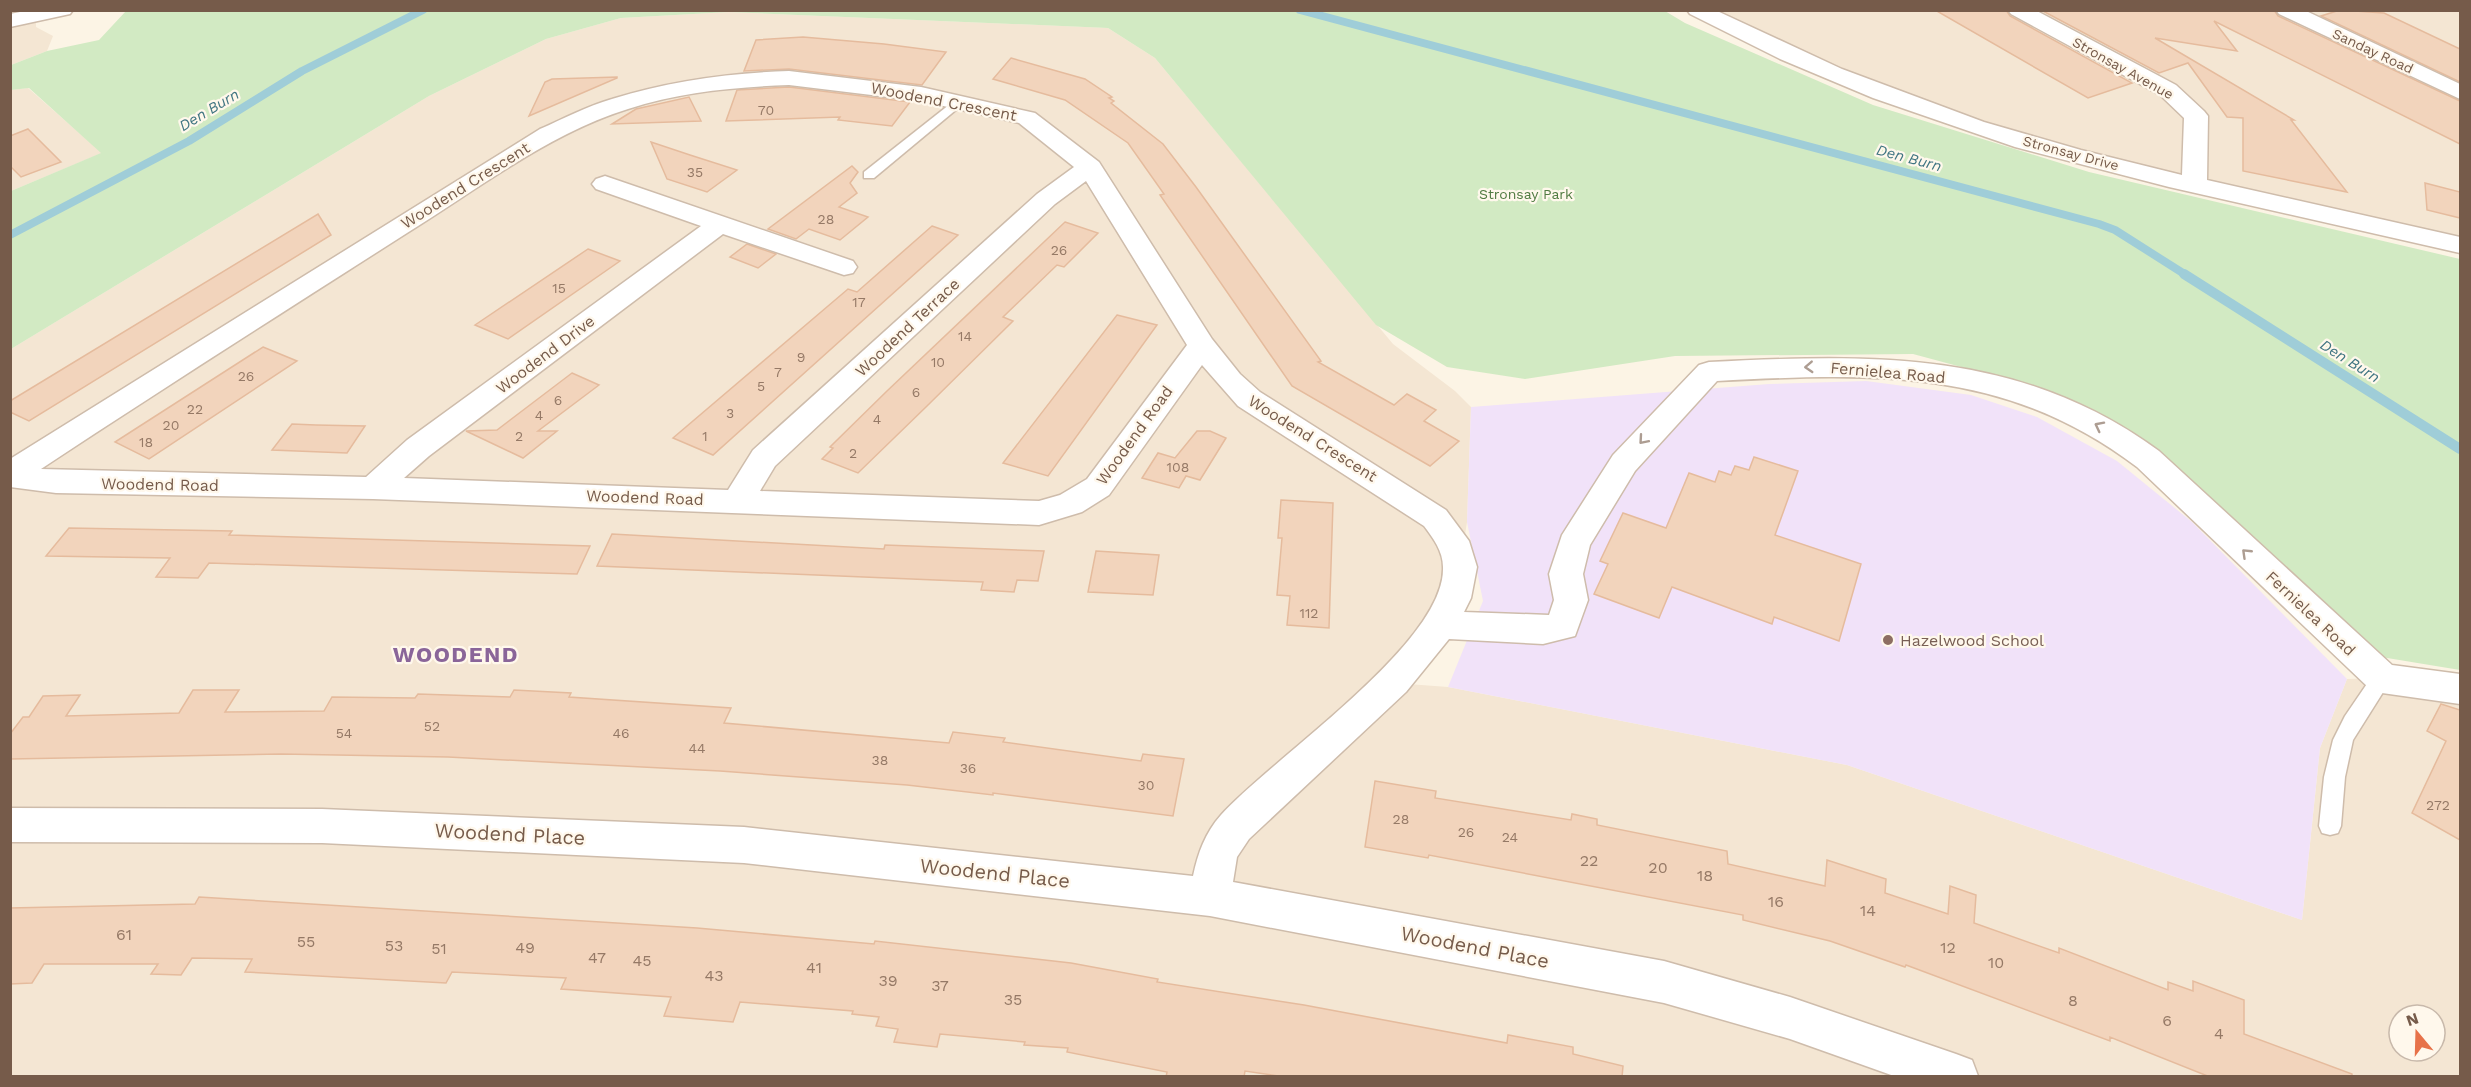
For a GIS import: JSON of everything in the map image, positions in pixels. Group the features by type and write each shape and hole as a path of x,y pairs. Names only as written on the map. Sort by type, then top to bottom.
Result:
{"street":[{"path":"10,21 63,10"},
{"name":"Stronsay Drive","path":"1697,10 1839,77 1899,100 2071,155 2460,245"},
{"name":"Stronsay Avenue","path":"2018,10 2168,90 2184,103 2196,116 2194,184"},
{"name":"Sanday Road","path":"2286,10 2460,92"},
{"name":"Woodend Crescent","path":"10,475 185,361 548,134 620,104 702,85 737,80 789,78 837,82 959,101 1027,118 1090,167 1202,345 1230,381 1249,399 1376,478 1435,518 1453,541 1460,567 1454,598 1440,625 1393,682 1235,827 1218,852 1210,897"},
{"name":"Woodend Terrace","path":"738,500 764,458 1046,199 1090,167"},
{"path":"612,193 720,224 823,266"},
{"name":"Woodend Drive","path":"373,488 418,448 720,224"},
{"name":"Woodend Road","path":"10,475 56,482 373,488 1039,513 1071,504 1098,487 1202,345"},
{"name":"Fernielea Road","path":"1440,625 1543,630 1563,626 1571,600 1566,574 1574,544 1624,463 1665,416 1709,372 1829,366 1926,371 2024,392 2113,433 2148,459 2180,488 2272,578 2382,678"},
{"path":"2382,678 2460,689"},
{"name":"Woodend Place","path":"10,825 322,826 744,845 1210,897 1664,982 1790,1018 1956,1077"}],"lane":[{"path":"869,175 959,101"},
{"path":"2330,826 2334,770 2348,730 2373,696 2382,678"}],"shaded area":[{"path":"11,11 61,11 36,16 36,27 53,36 47,51 11,65"},
{"path":"1697,11 2460,11 2460,245 2194,184 1965,122"},
{"path":"729,12 1108,28 1155,58 1393,344 1455,391 1471,407 1467,522 1460,567 1394,683 1448,687 1847,765 2302,920 2320,748 2347,679 2382,678 2460,689 2460,1076 11,1076 11,349 429,96 546,39 621,18"},
{"path":"28,88 102,153 11,191 11,90"},
{"name":"Hazelwood School","path":"1866,381 1971,395 2037,417 2117,461 2192,522 2347,679 2320,748 2302,920 1847,765 1448,687 1483,601 1467,522 1471,407 1769,384"}],"green space":[{"name":"Stronsay Park","path":"126,11 1665,11 1685,23 1873,105 2089,172 2460,259 2460,670 2369,655 2192,485 2114,422 2032,386 1913,354 1675,356 1525,379 1447,367 1376,325 1155,58 1108,28 729,12 621,18 546,39 429,96 11,349 11,191 101,153 29,88 11,90 11,65 47,51 99,40"}],"building":[{"path":"1935,10 2006,10 2010,16 2132,83 2088,98"},
{"path":"2041,10 2274,10 2278,16 2460,101 2460,144 2214,21 2237,51 2155,38 2294,120 2291,120 2347,192 2243,171 2243,118 2227,117 2188,63 2159,73"},
{"path":"2340,10 2384,13 2460,49 2460,82 2321,16"},
{"path":"803,37 946,52 922,85 789,69 744,71 756,40"},
{"path":"1011,58 1085,79 1112,97 1109,98 1114,101 1111,103 1163,144 1321,361 1318,362 1394,405 1407,394 1436,410 1424,421 1459,441 1430,466 1292,386 1160,195 1164,194 1128,143 1065,100 993,79"},
{"path":"617,77 529,116 545,82 552,79"},
{"path":"789,87 910,102 892,126 838,120 840,117 726,121 737,90"},
{"path":"689,97 701,121 612,124 636,109"},
{"path":"28,129 61,162 21,177 10,166 10,136"},
{"path":"651,142 737,170 707,192 667,179"},
{"path":"852,166 858,172 850,183 857,193 839,207 868,217 840,240 809,229 796,239 768,229"},
{"path":"2425,183 2460,192 2460,218 2427,210"},
{"path":"318,214 331,235 29,421 10,412 10,401"},
{"path":"1065,222 1098,233 1064,267 1057,265 1003,317 1013,321 927,406 858,473 822,459 833,448 830,447 887,391"},
{"path":"932,226 958,235 713,455 673,438 848,289 857,292"},
{"path":"747,244 776,254 758,268 730,257"},
{"path":"588,249 620,261 508,339 475,325"},
{"path":"1117,315 1157,325 1048,476 1003,463"},
{"path":"263,347 297,361 149,459 115,442"},
{"path":"572,373 599,385 538,431 557,431 523,458 466,431 497,430"},
{"path":"292,424 365,426 347,453 272,450"},
{"path":"1197,431 1210,431 1226,438 1200,480 1186,476 1179,488 1142,478 1158,453 1175,458"},
{"path":"1754,457 1798,471 1775,535 1861,564 1839,641 1774,617 1772,624 1672,587 1659,618 1594,594 1608,564 1600,561 1623,513 1666,528 1689,473 1715,482 1719,471 1731,475 1735,466 1749,470"},
{"path":"1281,500 1333,503 1329,628 1287,625 1290,596 1277,595 1282,538 1278,538"},
{"path":"69,528 232,531 229,535 590,546 577,574 209,563 198,578 156,577 170,558 46,556"},
{"path":"612,534 884,549 885,545 1044,551 1038,581 1017,580 1014,592 981,590 983,582 597,566"},
{"path":"1096,551 1159,555 1153,595 1088,592"},
{"path":"193,690 239,690 225,712 324,711 332,697 415,698 418,694 510,697 514,690 571,693 569,697 731,708 724,723 949,743 953,732 1005,738 1003,742 1141,761 1143,754 1184,759 1173,816 993,793 993,795 907,785 720,771 448,757 281,754 10,759 10,734 23,717 29,717 43,696 80,695 66,716 179,713"},
{"path":"2441,704 2460,710 2460,840 2412,813 2446,741 2427,731"},
{"path":"1375,781 1436,791 1435,798 1571,820 1572,814 1597,819 1597,825 1727,851 1728,864 1825,886 1827,860 1886,879 1885,893 1948,914 1950,886 1976,895 1974,923 2059,953 2059,948 2168,990 2168,982 2193,991 2193,981 2244,1000 2244,1034 2352,1074 2352,1077 2210,1077 2110,1037 2110,1041 1906,965 1905,967 1830,941 1743,920 1743,915 1429,855 1428,858 1365,847"},
{"path":"199,897 697,928 874,944 875,941 1071,963 1158,979 1157,982 1304,1005 1507,1043 1508,1035 1573,1047 1573,1054 1623,1066 1622,1077 1285,1077 1245,1071 1244,1077 1166,1077 1167,1072 1067,1052 1068,1048 1024,1045 1025,1042 940,1034 937,1047 894,1042 898,1029 876,1026 879,1017 852,1014 853,1011 740,1002 733,1022 664,1016 671,997 561,989 566,978 452,972 446,983 245,972 252,959 192,958 181,975 151,974 158,964 44,964 32,983 10,984 10,908 195,904"}],"waterway":[{"name":"Den Burn","path":"10,235 189,141 302,71 423,10"},
{"name":"Den Burn","path":"1300,10 2099,224 2115,230 2186,275"},
{"name":"Den Burn","path":"2184,274 2460,449"}],"place":[{"name":"Hazelwood School","path":"1888,640"}],"district":[{"name":"WOODEND","path":"456,654"}]}
